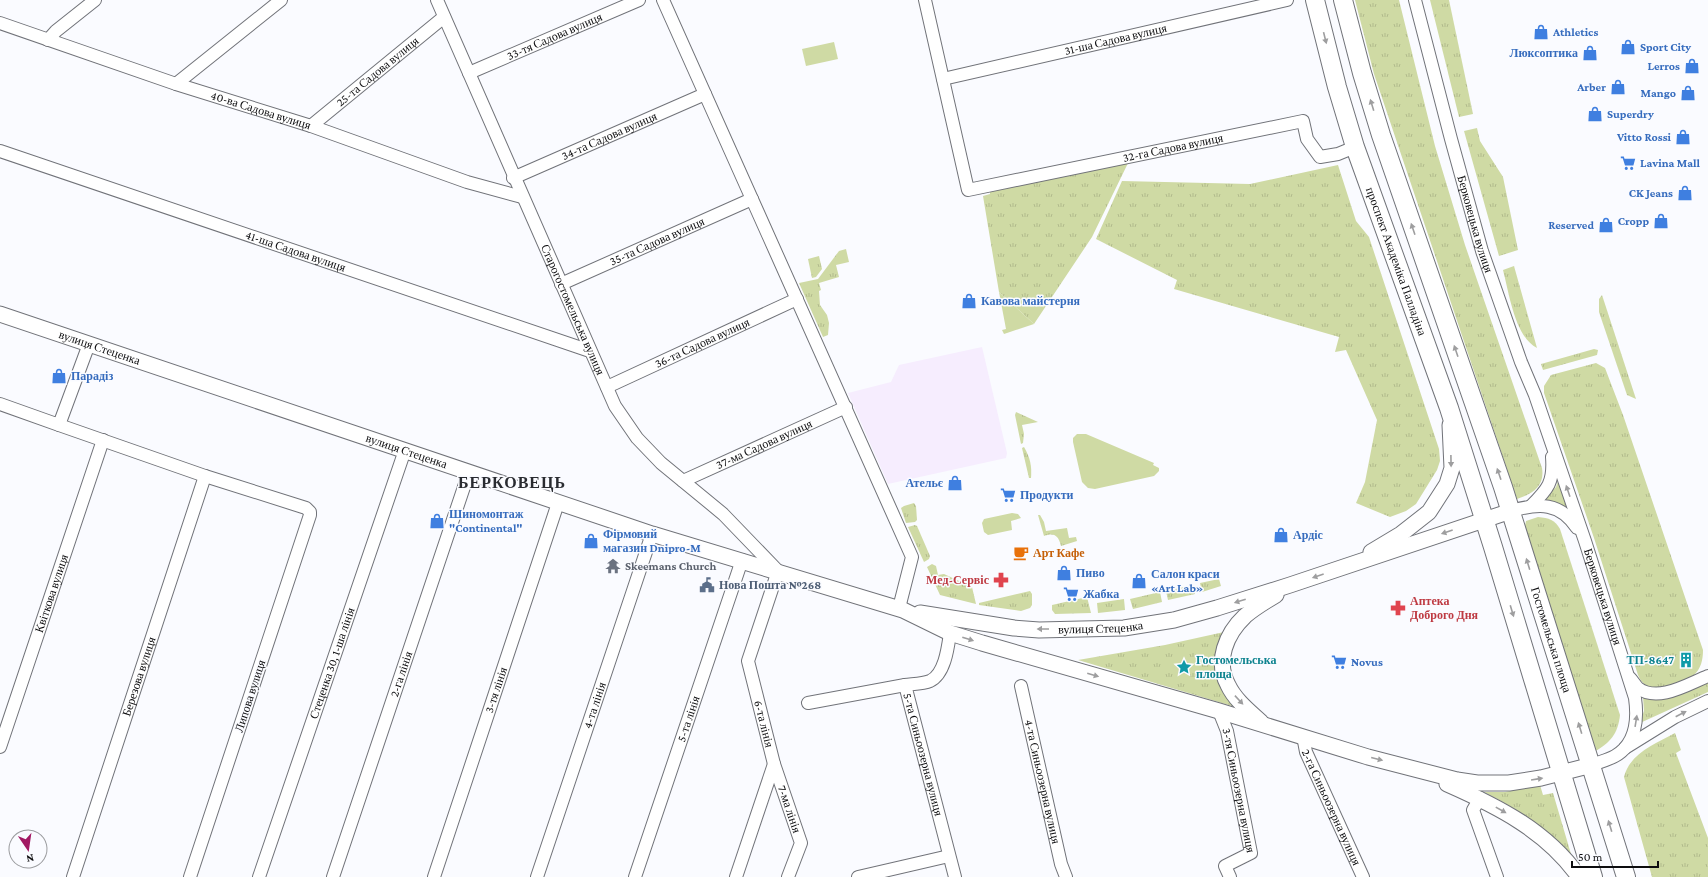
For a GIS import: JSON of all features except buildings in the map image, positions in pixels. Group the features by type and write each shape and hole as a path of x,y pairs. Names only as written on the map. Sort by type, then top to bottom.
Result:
{"highway":[{"name":"проспект Академіка Палладіна","path":"1315,0 1337,87 1355,147 1449,408 1484,520"},
{"path":"1343,0 1362,73 1381,136 1511,511"},
{"name":"Гостомельська площа","path":"1511,511 1626,877"},
{"path":"1484,520 1593,877"}],"main road":[{"name":"вулиця Стеценка","path":"0,314 652,534 903,610 1014,628 1039,630 1124,628 1174,620 1290,585"},
{"path":"1345,567 1401,534 1429,512 1447,484 1452,468 1449,408"},
{"path":"1511,511 1290,585 1245,616 1228,638 1222,656 1222,673 1228,686 1237,698 1263,724 1368,757 1456,780 1476,783 1508,783 1561,774 1592,765"},
{"name":"вулиця Стеценка","path":"903,610 950,633 1263,724"},
{"path":"1430,772 1447,784 1480,798 1518,820 1554,848 1579,877"}],"street":[{"path":"48,40 56,31 95,0"},
{"path":"176,84 281,0"},
{"name":"Старогостомельська вулиця","path":"437,0 513,178 615,406 637,438 661,463 723,514 778,571"},
{"name":"33-тя Садова вулиця","path":"469,73 639,0"},
{"path":"663,0 912,557 903,610"},
{"path":"925,0 943,79"},
{"name":"31-ша Садова вулиця","path":"943,79 1288,0"},
{"name":"Берковецька вулиця","path":"1415,0 1482,251 1552,443 1635,698 1637,713 1636,725 1624,749"},
{"name":"25-та Садова вулиця","path":"311,126 444,18"},
{"name":"40-ва Садова вулиця","path":"0,23 176,84 311,126 467,182 522,197"},
{"name":"32-га Садова вулиця","path":"943,79 968,190 1303,121 1307,139 1320,157 1338,154 1355,147"},
{"name":"34-та Садова вулиця","path":"513,178 705,94"},
{"name":"41-ша Садова вулиця","path":"0,151 590,350"},
{"name":"35-та Садова вулиця","path":"561,284 752,198"},
{"name":"36-та Садова вулиця","path":"606,387 797,299"},
{"path":"59,425 89,344"},
{"path":"0,404 205,476"},
{"name":"37-ма Садова вулиця","path":"683,480 846,407"},
{"name":"Квіткова вулиця","path":"0,747 103,440"},
{"name":"Берковецька вулиця","path":"1531,506 1545,492 1552,478 1552,443"},
{"name":"Стеценка 30, 1-ша лінія","path":"260,877 405,450"},
{"name":"2-га лінія","path":"333,877 469,472"},
{"name":"Липова вулиця","path":"190,877 310,515 310,512 306,508 205,476"},
{"name":"Березова вулиця","path":"73,877 205,476"},
{"name":"3-тя лінія","path":"434,877 558,503"},
{"name":"Берковецька вулиця","path":"1511,511 1531,506 1549,507 1563,512 1569,516 1585,541"},
{"name":"4-та лінія","path":"537,877 652,534"},
{"name":"5-та лінія","path":"635,877 742,560"},
{"name":"6-та лінія","path":"736,877 774,764 748,661 778,571"},
{"name":"5-та Синьоозерна вулиця","path":"950,633 944,663 940,670 930,681 905,685 955,877"},
{"name":"Берковецька вулиця","path":"1628,675 1638,688 1656,694 1672,690 1708,676"},
{"path":"808,702 905,685"},
{"name":"4-та Синьоозерна вулиця","path":"1020,686 1061,864 1066,877"},
{"path":"1592,765 1615,756 1675,717 1708,701"},
{"name":"3-тя Синьоозерна вулиця","path":"1219,711 1227,731 1251,853 1225,866 1230,877"},
{"name":"2-га Синьоозерна вулиця","path":"1303,736 1306,752 1363,877"},
{"name":"7-ма лінія","path":"774,764 801,843 788,877"},
{"path":"1480,798 1473,810 1497,877"},
{"path":"858,877 949,856"}],"shaded area":[{"path":"982,347 1007,453 1006,458 888,484 848,393 891,382 899,365"}],"green space":[{"path":"1355,0 1399,0 1435,146 1465,245 1542,468 1542,480 1537,488 1528,495 1517,499 1374,74"},
{"path":"1430,0 1449,0 1473,114 1459,117"},
{"path":"834,42 838,59 806,66 802,49"},
{"path":"1477,128 1480,141 1503,177 1518,250 1499,256 1464,131"},
{"path":"1130,159 1092,237 1034,324 999,292 983,196 990,194 990,191"},
{"path":"1338,165 1356,221 1369,237 1439,449 1440,461 1437,470 1416,504 1406,511 1390,517 1356,503 1365,482 1377,420 1346,350 1335,352 1339,337 1174,289 1177,280 1096,239 1122,181 1250,184"},
{"path":"846,249 849,262 836,265 839,277 819,283 821,290 819,291 820,305 827,315 829,323 828,335 823,337 799,283 818,279 839,251"},
{"path":"819,256 822,269 816,277 812,278 808,259"},
{"path":"1514,266 1537,348 1529,342 1523,334 1514,314 1503,270"},
{"path":"999,292 1034,324 1004,334 1002,330 1006,329"},
{"path":"1602,295 1636,399 1627,395 1599,312 1599,299"},
{"path":"1594,349 1598,350 1597,355 1543,370 1541,364"},
{"path":"1596,363 1605,368 1623,415 1703,650 1701,664 1696,673 1691,678 1681,683 1653,688 1644,684 1638,675 1594,538 1544,393 1544,386 1551,375"},
{"path":"1016,412 1038,422 1022,425 1024,434 1023,443 1021,444 1015,415"},
{"path":"1077,434 1086,434 1154,463 1153,465 1159,468 1159,471 1154,476 1095,489 1088,488 1082,482 1073,442 1073,438"},
{"path":"1024,447 1030,462 1031,478 1029,478 1022,448"},
{"path":"1560,476 1572,510 1555,504 1539,504 1556,487"},
{"path":"914,503 916,506 917,520 915,522 906,523 901,508"},
{"path":"1012,513 1018,514 1021,518 1011,521 1012,530 988,535 984,532 982,523 984,519"},
{"path":"1038,515 1040,515 1044,522 1046,531 1067,528 1069,538 1076,537 1077,541 1061,546 1055,535 1044,536"},
{"path":"1538,517 1551,520 1556,523 1560,529 1620,715 1615,733 1605,745 1594,752 1525,526 1526,521"},
{"path":"915,525 917,526 930,556 929,559 924,562 908,527"},
{"path":"932,564 936,566 938,575 944,574 972,587 976,604 940,595 927,567"},
{"path":"1219,579 1221,586 1202,592 1200,583"},
{"path":"1193,585 1195,594 1168,600 1166,591"},
{"path":"1030,591 1032,594 1032,605 1030,608 1021,611 979,605 979,603"},
{"path":"1160,592 1162,602 1133,609 1130,599"},
{"path":"1087,597 1091,613 1055,614 1052,610 1052,605"},
{"path":"1124,599 1125,610 1098,613 1097,603"},
{"path":"1224,632 1233,703 1232,706 1078,660 1165,645"},
{"path":"1708,682 1708,692 1640,723 1644,711 1643,697 1668,697"},
{"path":"1675,733 1681,750 1676,753 1708,838 1708,877 1652,877 1624,777 1627,769 1638,755 1652,745"},
{"path":"1540,785 1543,795 1553,793 1571,854 1551,835 1530,819 1484,792 1505,792"}],"place":[{"name":"Athletics","path":"1541,32"},
{"name":"Sport City","path":"1628,47"},
{"name":"Люксоптика","path":"1590,53"},
{"name":"Lerros","path":"1692,66"},
{"name":"Arber","path":"1618,87"},
{"name":"Mango","path":"1688,93"},
{"name":"Superdry","path":"1595,114"},
{"name":"Vitto Rossi","path":"1683,137"},
{"name":"Lavina Mall","path":"1628,163"},
{"name":"CK Jeans","path":"1685,193"},
{"name":"Cropp","path":"1661,221"},
{"name":"Reserved","path":"1606,225"},
{"name":"Кавова майстерня","path":"969,301"},
{"name":"Парадіз","path":"59,376"},
{"name":"Ательє","path":"955,483"},
{"name":"Продукти","path":"1008,495"},
{"name":"Шиномонтаж \"Continental\"","path":"437,521"},
{"name":"Ардіс","path":"1281,535"},
{"name":"Фірмовий магазин Dnipro-M","path":"591,541"},
{"name":"Арт Кафе","path":"1021,553"},
{"name":"Skeemans Church","path":"613,566"},
{"name":"Пиво","path":"1064,573"},
{"name":"Мед-Сервіс","path":"1001,580"},
{"name":"Салон краси «Art Lab»","path":"1139,581"},
{"name":"Нова Пошта №268","path":"707,585"},
{"name":"Жабка","path":"1071,594"},
{"name":"Аптека Доброго Дня","path":"1398,608"},
{"name":"ТП-8647","path":"1686,660"},
{"name":"Novus","path":"1339,662"},
{"name":"Гостомельська площа","path":"1184,667"}],"district":[{"name":"БЕРКОВЕЦЬ","path":"512,482"}]}
